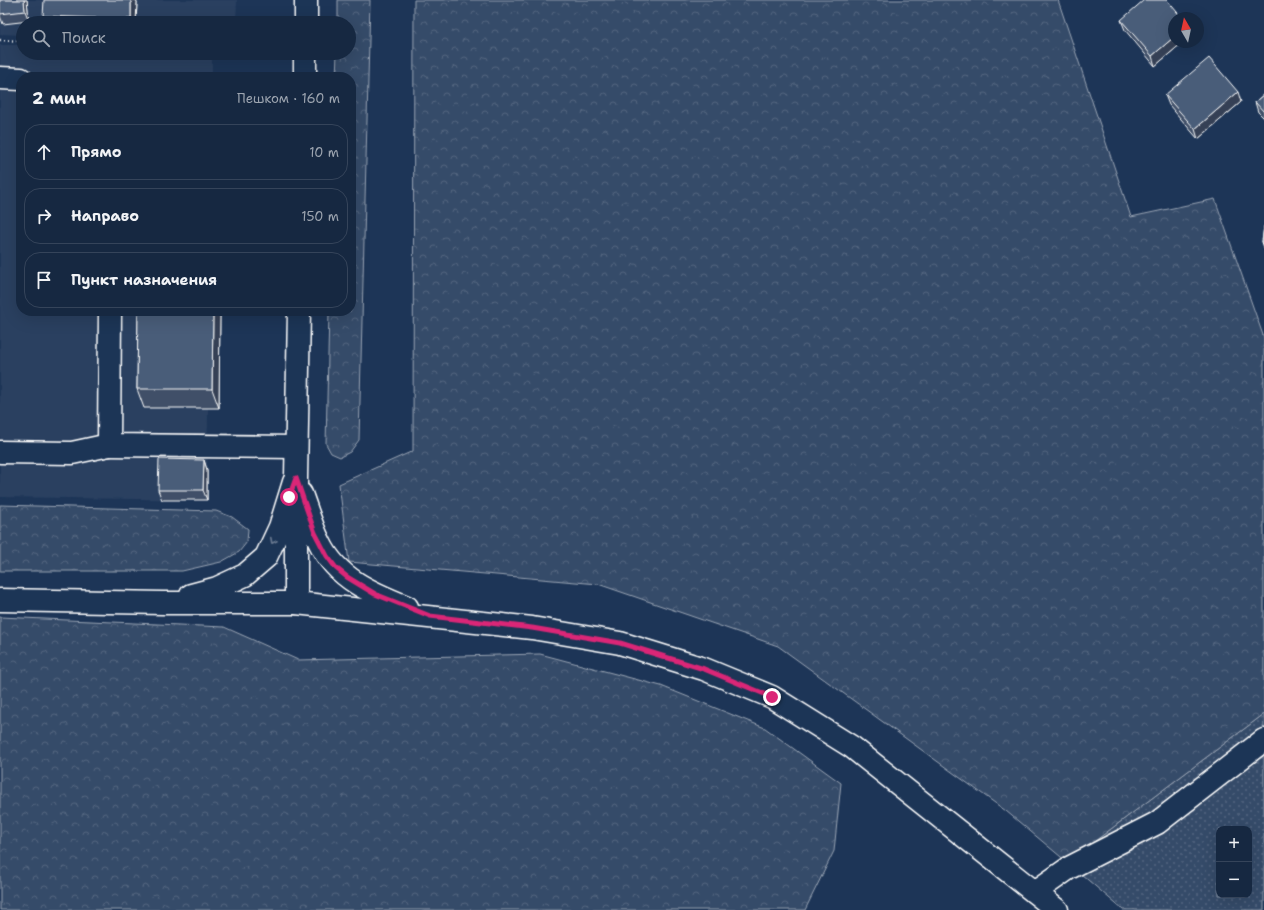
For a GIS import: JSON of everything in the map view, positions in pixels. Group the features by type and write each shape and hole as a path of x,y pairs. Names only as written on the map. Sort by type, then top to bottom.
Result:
{"main road":[{"path":"306,0 306,16"},
{"path":"305,60 305,72"},
{"path":"0,78 16,78"},
{"path":"109,445 110,316"},
{"path":"296,603 296,447 299,316"},
{"path":"0,452 72,453 109,445 296,447"},
{"path":"163,603 217,588 245,575 266,557 280,527 296,478"},
{"path":"296,478 320,544 336,568 347,577 375,594 430,616"},
{"path":"0,600 163,603 296,603 532,628 620,643 704,669 772,697 852,747 1057,910"},
{"path":"1034,892 1069,868 1157,823 1264,740"}],"path":[{"path":"0,40 16,41"}],"shaded area":[{"path":"0,0 237,0 236,16 16,16 16,35 0,34"},
{"path":"0,45 16,45 16,60 212,60 212,72 16,72 16,316 220,316 219,408 208,408 207,500 0,497"}],"green space":[{"path":"338,0 370,0 359,440 350,452 340,457 331,453 326,444 329,316 356,316 356,72 336,72 337,60 356,60 356,16 338,16"},
{"path":"414,0 1058,0 1131,217 1215,199 1264,338 1264,714 1067,862 1006,811 778,646 598,584 349,562 339,484 413,451"},
{"path":"0,505 216,511 232,517 248,529 247,542 239,552 221,562 182,571 0,571"},
{"path":"0,617 224,627 298,660 540,654 661,686 765,728 841,783 834,851 805,910 0,910"},
{"path":"1264,714 1264,910 1123,910 1067,862"}],"building":[{"path":"0,0 24,0 25,11 0,14"},
{"path":"44,0 131,0 131,16 43,16"},
{"path":"1144,0 1167,0 1177,12 1168,12 1168,42 1152,56 1121,20"},
{"path":"1209,58 1238,92 1195,129 1165,95"},
{"path":"1264,94 1264,112 1255,102"},
{"path":"1264,226 1264,242 1262,242"},
{"path":"138,316 213,316 212,389 137,389"},
{"path":"159,459 204,460 203,490 158,490"}],"route":[{"path":"289,497 296,478 315,533 327,556 336,568 347,577 375,594 430,616 532,628 620,643 704,669 772,697"}]}
